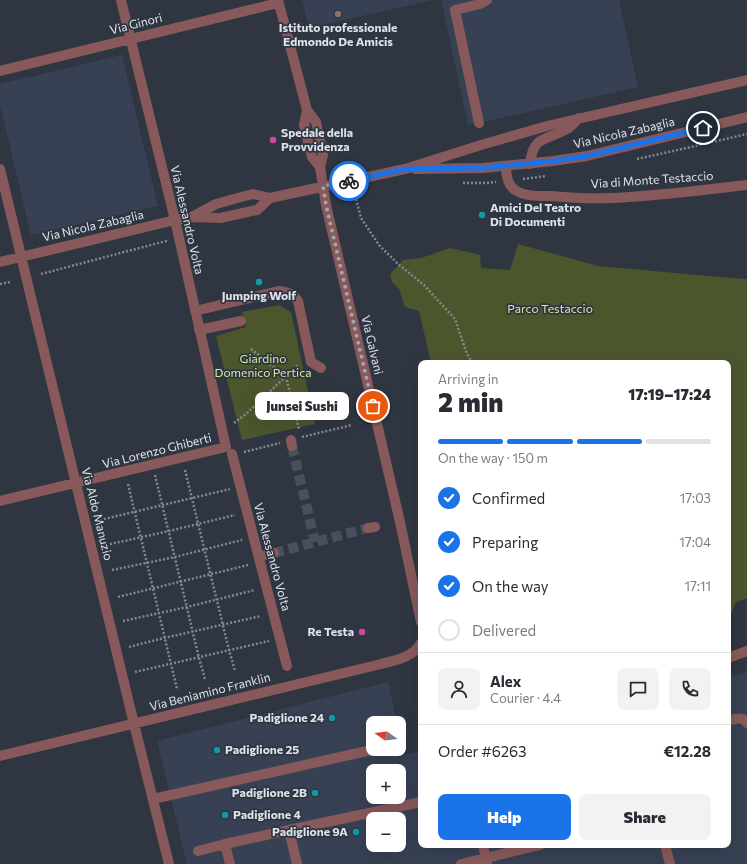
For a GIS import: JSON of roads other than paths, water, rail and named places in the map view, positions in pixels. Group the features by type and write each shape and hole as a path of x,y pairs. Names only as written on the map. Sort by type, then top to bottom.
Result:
{"street":[{"name":"Via Alessandro Volta","path":"121,0 175,220 199,330 229,451 241,486 260,559 286,666"},
{"path":"479,123 455,10 480,4 487,0"},
{"name":"Via Ginori","path":"0,71 278,1"},
{"name":"Via Galvani","path":"278,1 307,110 304,125 312,157 320,167 326,205 400,522 418,608"},
{"name":"Via Nicola Zabaglia","path":"192,217 216,204 253,194 270,198 405,169 501,138 579,118 747,80"},
{"name":"Via Nicola Zabaglia","path":"405,169 483,168 530,164 587,156 747,117"},
{"name":"Via Nicola Zabaglia","path":"530,164 532,150 536,145 546,138 566,130 579,118"},
{"name":"Via di Monte Testaccio","path":"506,166 506,175 510,186 514,190 529,195 576,198 611,198 646,196 747,185"},
{"name":"Via Aldo Manuzio","path":"0,169 169,864"},
{"name":"Via Nicola Zabaglia","path":"0,262 175,220 192,217 220,218 257,210 270,198"},
{"path":"195,311 279,291 290,293 298,301 311,362 320,368"},
{"path":"199,330 241,321"},
{"name":"Via Lorenzo Ghiberti","path":"0,501 76,483 229,451"},
{"path":"260,559 274,553"},
{"name":"Via Beniamino Franklin","path":"0,756 377,665 407,657 418,647"},
{"path":"731,657 745,653"},
{"path":"731,720 742,718 747,723"},
{"path":"153,799 366,751"},
{"path":"198,851 418,803"},
{"path":"289,830 297,864"},
{"path":"225,844 230,864"},
{"path":"484,848 487,861"},
{"path":"461,864 487,861 530,848"},
{"path":"666,848 670,864"}],"tunnel":[{"path":"292,446 315,542"},
{"path":"274,553 368,528"}],"place":[{"name":"Istituto professionale Edmondo De Amicis","path":"338,14"},
{"name":"Spedale della Provvidenza","path":"273,140"},
{"name":"Amici Del Teatro Di Documenti","path":"482,215"},
{"name":"Jumping Wolf","path":"259,282"},
{"name":"Junsei Sushi","path":"373,406"},
{"name":"Re Testa","path":"362,632"},
{"name":"Padiglione 24","path":"332,718"},
{"name":"Padiglione 25","path":"217,750"},
{"name":"Padiglione 2B","path":"315,793"},
{"name":"Padiglione 4","path":"225,815"},
{"name":"Padiglione 9A","path":"356,832"}],"park label":[{"name":"Parco Testaccio","path":"550,309"},
{"name":"Giardino Domenico Pertica","path":"263,366"}]}
